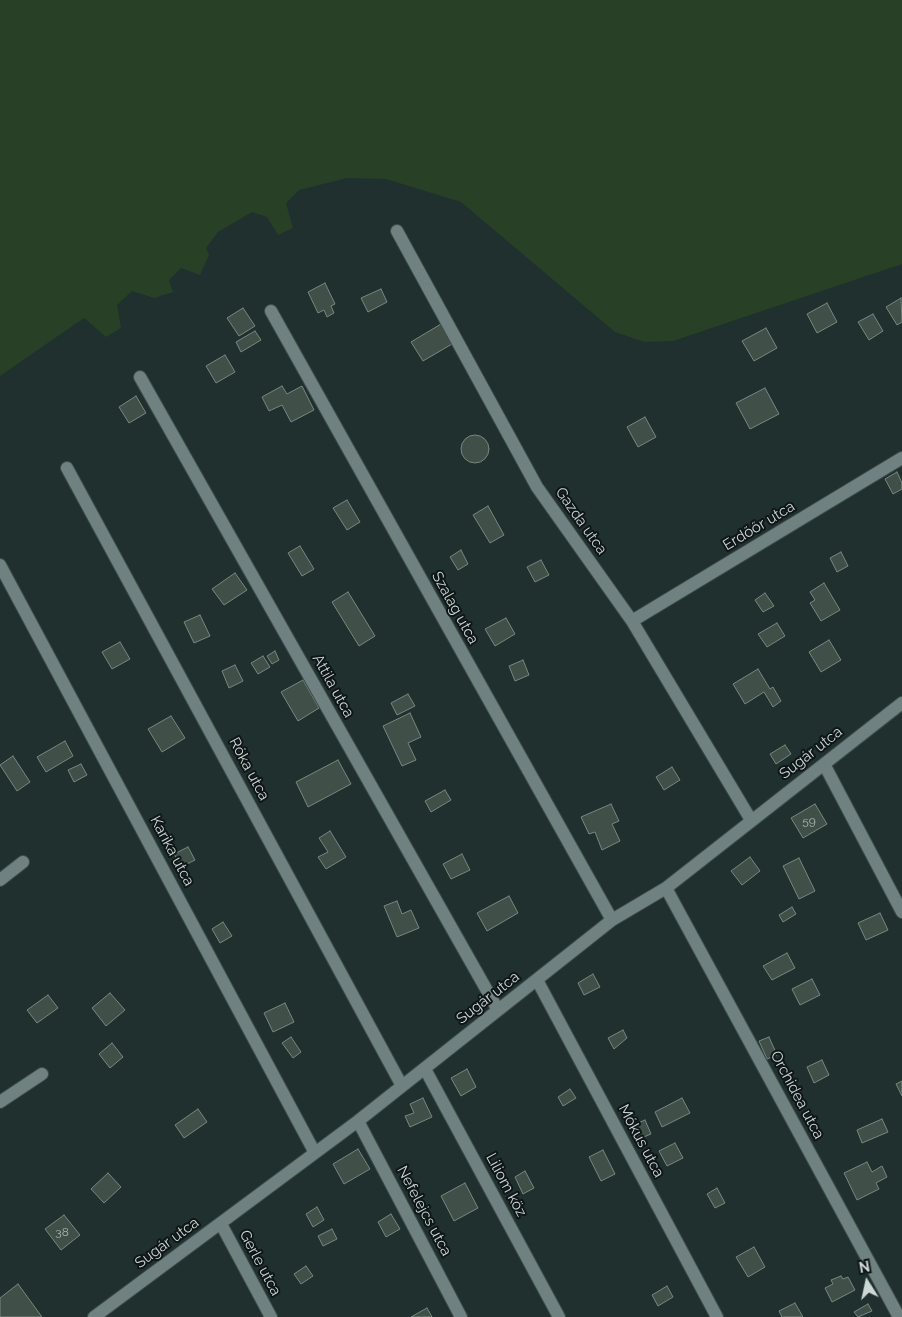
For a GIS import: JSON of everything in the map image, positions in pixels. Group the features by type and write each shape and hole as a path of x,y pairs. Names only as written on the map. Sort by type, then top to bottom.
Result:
{"street":[{"name":"Gazda utca","path":"397,231 537,487 632,621 752,820"},
{"name":"Szalag utca","path":"271,311 612,920"},
{"name":"Attila utca","path":"140,377 498,1010"},
{"name":"Erdőőr utca","path":"632,621 902,458"},
{"name":"Róka utca","path":"67,468 402,1086"},
{"name":"Karika utca","path":"0,565 316,1153"},
{"name":"Sugár utca","path":"101,1315 358,1121 612,920 666,888 902,704"},
{"path":"824,764 902,912"},
{"path":"0,880 23,862"},
{"name":"Orchidea utca","path":"666,888 899,1317"},
{"name":"Mókus utca","path":"537,980 717,1317"},
{"name":"Liliom köz","path":"425,1069 559,1317"},
{"path":"0,1102 42,1074"},
{"name":"Nefelejcs utca","path":"358,1121 462,1317"},
{"name":"Gerle utca","path":"221,1224 271,1317"}],"green space":[{"path":"0,0 902,0 902,264 673,341 645,342 615,332 461,202 386,179 347,178 299,190 286,203 293,228 278,235 267,217 252,212 218,232 206,248 209,255 200,275 181,268 169,280 173,292 154,298 132,291 117,305 121,328 106,337 84,318 0,376"}],"building":[{"path":"325,283 335,304 331,306 334,313 327,317 324,310 318,313 308,292"},
{"path":"381,289 387,302 368,312 361,298"},
{"path":"901,298 902,322 897,325 886,307"},
{"path":"827,303 837,322 817,333 807,314"},
{"path":"243,308 255,326 239,336 227,318"},
{"path":"873,314 883,331 869,340 858,322"},
{"path":"441,324 452,344 423,361 411,342"},
{"path":"766,328 777,348 754,361 742,341"},
{"path":"255,331 261,340 241,352 236,342"},
{"path":"225,355 235,372 216,383 206,366"},
{"path":"282,386 287,394 302,386 314,410 291,422 282,405 269,411 262,397"},
{"path":"765,388 779,414 750,429 736,403"},
{"path":"136,396 146,413 129,423 119,407"},
{"path":"645,417 656,437 638,447 627,427"},
{"path":"475,435 485,439 489,449 485,459 475,463 465,459 461,449 465,439"},
{"path":"897,472 902,483 902,489 893,494 885,479"},
{"path":"347,500 360,522 347,530 333,508"},
{"path":"488,506 504,535 490,543 473,515"},
{"path":"300,546 314,569 302,576 288,553"},
{"path":"461,550 468,564 458,570 450,557"},
{"path":"841,552 848,566 837,572 830,558"},
{"path":"541,560 549,575 535,582 527,567"},
{"path":"235,573 247,590 224,605 212,589"},
{"path":"824,583 840,610 821,621 810,603 815,600 810,592"},
{"path":"348,592 375,636 359,646 332,602"},
{"path":"765,593 774,606 763,612 755,600"},
{"path":"200,615 210,636 194,643 184,622"},
{"path":"506,618 515,634 495,646 485,629"},
{"path":"777,623 785,636 767,647 758,634"},
{"path":"829,640 841,660 821,672 809,652"},
{"path":"120,642 130,659 112,669 102,652"},
{"path":"275,651 279,660 272,664 267,656"},
{"path":"263,656 270,667 258,674 251,663"},
{"path":"523,660 529,675 515,681 509,666"},
{"path":"235,665 243,681 229,688 222,671"},
{"path":"758,669 770,689 773,687 781,701 773,707 764,692 745,704 733,684"},
{"path":"303,680 319,708 298,721 281,692"},
{"path":"408,694 415,706 397,715 391,703"},
{"path":"410,713 421,737 408,743 416,760 402,766 383,726"},
{"path":"171,716 185,738 162,752 148,729"},
{"path":"65,741 73,756 46,772 37,757"},
{"path":"785,745 791,754 776,764 770,754"},
{"path":"13,756 30,782 17,791 0,765"},
{"path":"338,760 351,784 308,807 296,782"},
{"path":"81,764 87,775 74,782 68,770"},
{"path":"672,767 680,780 664,790 656,777"},
{"path":"445,790 451,800 431,812 425,801"},
{"path":"611,804 619,821 612,824 620,841 602,850 595,832 589,834 581,817"},
{"path":"815,804 827,824 803,838 791,818"},
{"path":"330,831 346,857 326,869 318,857 328,852 319,838"},
{"path":"188,847 195,860 181,867 174,854"},
{"path":"462,854 470,870 451,879 443,864"},
{"path":"750,857 760,871 742,885 731,871"},
{"path":"799,858 815,891 799,899 783,866"},
{"path":"509,896 518,913 487,931 477,913"},
{"path":"397,901 402,914 411,910 419,928 397,937 384,906"},
{"path":"792,907 796,914 783,922 779,915"},
{"path":"880,913 888,930 866,940 858,923"},
{"path":"223,922 232,936 220,943 212,929"},
{"path":"787,953 795,968 772,980 763,966"},
{"path":"593,974 600,987 584,995 578,983"},
{"path":"812,979 820,995 800,1005 792,989"},
{"path":"110,993 125,1010 106,1026 92,1008"},
{"path":"48,995 58,1008 37,1023 27,1010"},
{"path":"285,1003 294,1022 273,1032 264,1013"},
{"path":"623,1030 627,1038 614,1049 608,1038"},
{"path":"291,1037 301,1052 293,1058 282,1043"},
{"path":"769,1037 777,1055 767,1059 759,1041"},
{"path":"112,1043 123,1057 110,1068 99,1054"},
{"path":"822,1060 829,1075 814,1083 807,1067"},
{"path":"467,1069 476,1087 461,1096 451,1078"},
{"path":"902,1081 902,1096 896,1084"},
{"path":"570,1089 576,1098 563,1106 558,1097"},
{"path":"423,1098 432,1117 410,1127 405,1116 414,1113 410,1104"},
{"path":"682,1098 690,1113 662,1127 655,1112"},
{"path":"198,1109 207,1122 184,1138 175,1125"},
{"path":"882,1119 888,1132 862,1143 857,1130"},
{"path":"645,1120 651,1134 639,1139 633,1125"},
{"path":"675,1143 683,1158 667,1166 659,1151"},
{"path":"358,1149 370,1169 344,1184 333,1164"},
{"path":"603,1150 615,1174 601,1181 589,1157"},
{"path":"867,1162 872,1172 882,1166 887,1177 876,1183 879,1189 857,1200 844,1173"},
{"path":"525,1171 534,1188 523,1194 515,1177"},
{"path":"108,1173 121,1187 104,1203 91,1189"},
{"path":"465,1183 478,1208 454,1221 441,1196"},
{"path":"717,1188 725,1203 715,1208 707,1194"},
{"path":"317,1207 324,1220 313,1227 306,1214"},
{"path":"391,1214 400,1229 386,1237 378,1222"},
{"path":"64,1215 80,1235 61,1250 45,1229"},
{"path":"332,1229 337,1239 323,1246 318,1236"},
{"path":"754,1247 765,1267 748,1277 736,1257"},
{"path":"306,1266 313,1276 301,1284 294,1274"},
{"path":"841,1276 843,1279 848,1277 855,1290 832,1302 825,1288 833,1284 831,1280"},
{"path":"18,1284 42,1317 0,1317 0,1298"},
{"path":"667,1286 673,1297 658,1306 652,1295"},
{"path":"795,1303 803,1317 782,1317 779,1311"},
{"path":"868,1304 872,1311 858,1317 854,1312"},
{"path":"427,1308 432,1317 411,1317"}]}
